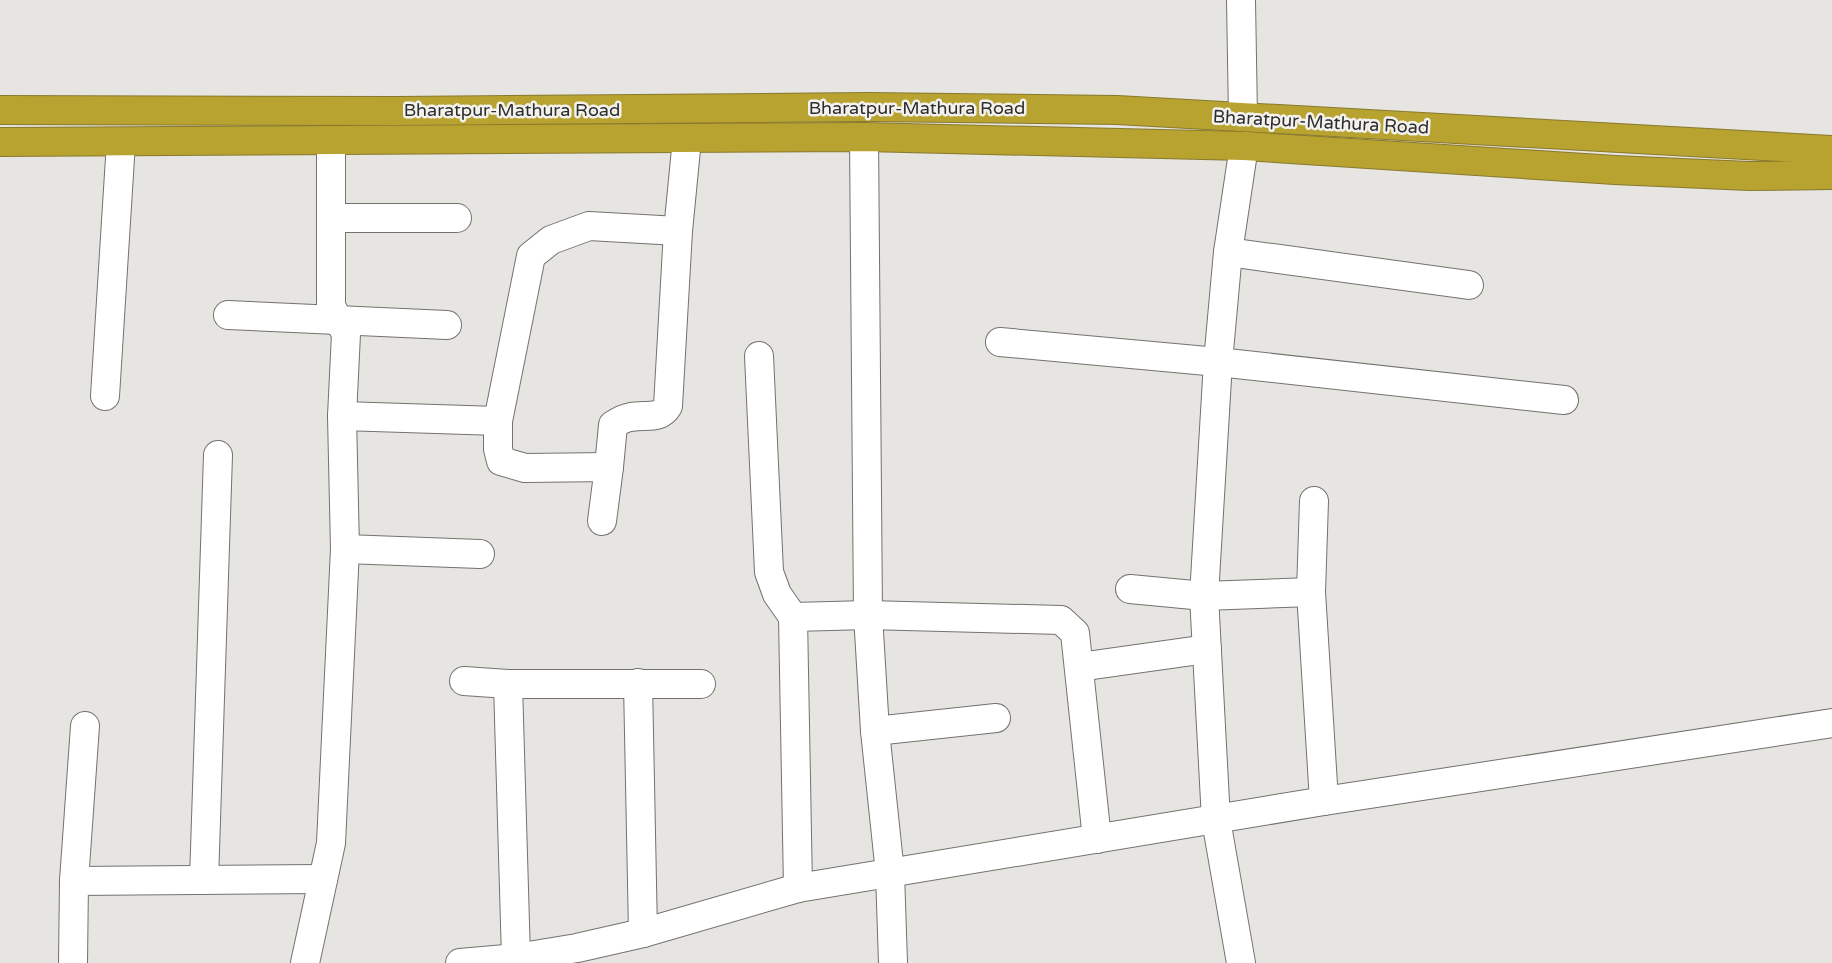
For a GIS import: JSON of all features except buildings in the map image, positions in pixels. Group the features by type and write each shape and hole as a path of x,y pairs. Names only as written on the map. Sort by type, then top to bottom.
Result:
{"highway":[{"name":"Bharatpur-Mathura Road","path":"0,110 867,107 1117,110 1832,150"},
{"path":"606,109 607,138"},
{"path":"1114,143 1117,110"},
{"name":"Bharatpur-Mathura Road","path":"0,142 864,137 1244,146 1624,170 1749,176 1832,175"}],"street":[{"path":"1241,0 1243,117"},
{"path":"864,137 868,615 874,730 890,873 893,963"},
{"path":"602,521 613,425 633,416 656,416 665,411 668,406 678,231 687,139"},
{"path":"305,963 331,843 346,549 342,416 346,334 331,306 331,141"},
{"path":"105,396 121,142"},
{"path":"1241,963 1216,820 1204,596 1218,362 1228,252 1244,146"},
{"path":"330,218 457,218"},
{"path":"609,467 525,468 501,461 498,449 498,421 532,256 551,240 589,226 678,231"},
{"path":"1228,252 1469,285"},
{"path":"228,315 447,324"},
{"path":"1000,342 1218,362 1564,400"},
{"path":"759,356 769,572 777,594 793,617 798,888"},
{"path":"342,416 498,421"},
{"path":"204,880 218,455"},
{"path":"1314,501 1311,592 1324,801"},
{"path":"346,549 480,554"},
{"path":"1130,589 1204,596 1311,592"},
{"path":"793,617 868,615 1061,620 1076,633 1097,839"},
{"path":"1079,667 1207,649"},
{"path":"464,681 508,684 701,684"},
{"path":"638,683 643,933"},
{"path":"508,684 516,958"},
{"path":"874,730 996,718"},
{"path":"460,963 516,958 577,948 643,933 798,888 1324,801 1832,723"},
{"path":"73,963 74,881 85,726"},
{"path":"74,881 323,879"}]}
